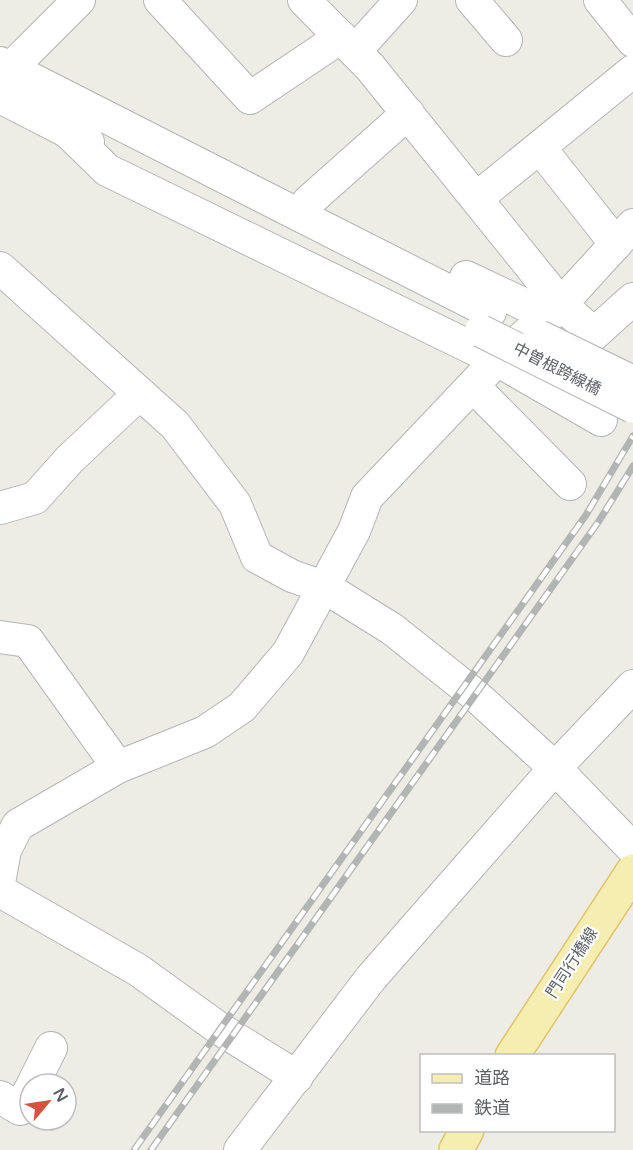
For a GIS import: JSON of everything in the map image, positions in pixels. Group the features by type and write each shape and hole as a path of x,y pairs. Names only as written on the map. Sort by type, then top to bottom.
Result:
{"main road":[{"name":"門司行橋線","path":"513,1054 633,871"},
{"path":"456,1150 467,1132"}],"street":[{"path":"79,0 4,71 96,112 485,322"},
{"path":"160,0 250,98 348,44 401,0"},
{"path":"304,0 348,44 477,198 555,310"},
{"path":"472,0 506,40"},
{"path":"600,0 633,41"},
{"path":"477,198 633,71"},
{"path":"0,97 70,134 485,322"},
{"path":"96,112 208,151 308,202 555,310 594,334 633,299"},
{"path":"308,202 408,113"},
{"path":"70,134 107,170 497,360 601,420"},
{"path":"2,858 18,825 118,767 205,732 242,707 288,653 326,588 354,531 367,497 474,387 497,360 555,310 624,234 540,148"},
{"path":"0,268 175,424 226,489 257,556 292,576 326,588 392,629 475,695 555,768 633,849"},
{"name":"中曽根跨線橋","path":"485,322 633,382"},
{"name":"中曽根跨線橋","path":"485,322 633,407"},
{"path":"474,387 570,484"},
{"path":"0,508 35,498 70,459 139,394"},
{"path":"0,637 28,641 118,767"},
{"path":"240,1150 372,978 555,768 633,686"},
{"path":"0,891 138,970 220,1029 297,1077"},
{"path":"39,1072 51,1048"},
{"path":"0,1097 18,1108"}],"railway":[{"path":"134,1150 586,515 633,436"},
{"path":"151,1150 599,521 633,466"}]}
